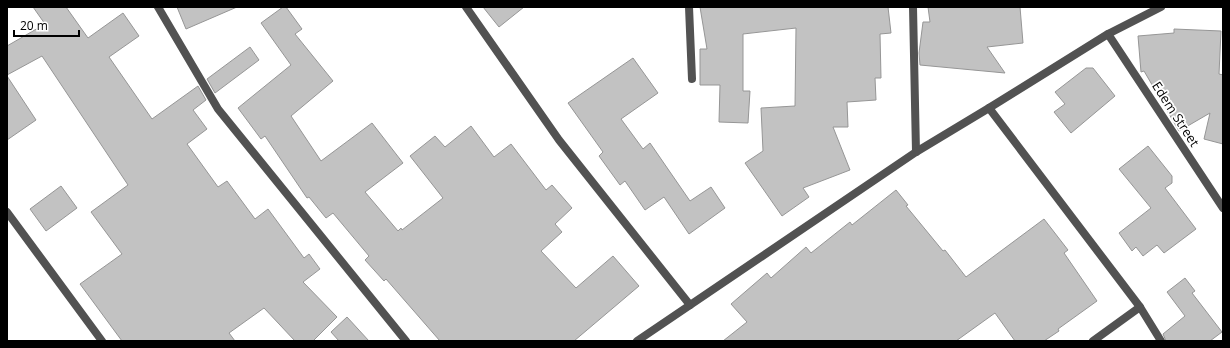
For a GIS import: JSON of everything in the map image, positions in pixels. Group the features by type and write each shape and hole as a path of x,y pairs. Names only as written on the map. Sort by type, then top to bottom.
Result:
{"street":[{"path":"158,7 218,109 406,341"},
{"path":"466,7 559,140 690,305"},
{"path":"688,7 692,79"},
{"path":"913,7 916,152"},
{"path":"636,341 916,152 1108,34 1161,7"},
{"name":"Edem Street","path":"1108,34 1223,208"},
{"path":"989,108 1140,307 1161,341"},
{"path":"7,212 102,341"},
{"path":"1093,341 1140,307"}],"building":[{"path":"33,7 66,7 88,38 123,13 139,36 109,57 152,119 198,86 206,100 193,110 207,129 187,144 218,187 227,181 255,219 268,209 304,258 309,254 320,269 303,282 337,317 313,341 295,341 264,308 229,333 235,341 122,341 80,284 122,254 91,212 128,185 42,56 7,75 7,46 45,24"},
{"path":"177,7 237,7 186,29"},
{"path":"283,7 286,7 302,29 295,34 333,81 291,116 321,161 372,123 403,163 365,192 398,231 401,228 402,230 443,198 410,156 435,136 445,147 471,126 494,157 511,144 546,190 552,185 572,208 555,224 562,232 541,251 576,288 613,256 639,286 574,341 440,341 386,279 384,281 365,260 369,256 333,213 326,218 309,197 307,198 265,136 261,139 238,108 291,65 261,23"},
{"path":"483,7 524,7 499,27"},
{"path":"700,7 888,7 891,33 880,34 881,78 875,78 876,100 847,102 848,127 833,127 850,170 803,188 809,197 782,216 745,163 763,151 761,108 795,106 796,28 743,34 743,91 750,91 748,123 719,122 720,85 700,85 700,49 707,49"},
{"path":"928,7 1020,7 1023,43 987,47 1005,73 920,65 919,53 923,22 930,22"},
{"path":"1174,29 1221,31 1219,74 1223,75 1223,144 1204,139 1210,113 1179,131 1144,71 1141,72 1138,36 1174,33"},
{"path":"250,47 259,60 215,93 207,79"},
{"path":"633,58 658,93 621,119 643,149 650,143 690,201 711,187 725,208 689,234 664,197 645,210 625,181 620,185 599,156 603,152 568,103"},
{"path":"1086,68 1093,68 1115,96 1071,133 1054,112 1065,104 1055,92"},
{"path":"7,76 36,120 7,140"},
{"path":"1148,146 1172,176 1172,183 1165,188 1196,229 1164,253 1157,245 1143,256 1136,247 1132,251 1119,233 1151,208 1119,169"},
{"path":"61,186 77,208 46,231 30,209"},
{"path":"896,190 908,205 906,206 943,251 945,250 966,277 1044,219 1068,250 1064,253 1097,301 1044,341 1015,341 995,313 956,341 723,341 747,322 731,304 767,273 771,278 806,247 811,253 850,222 852,225"},
{"path":"1185,278 1195,291 1192,293 1222,332 1210,341 1166,341 1163,334 1185,316 1167,292"},
{"path":"347,317 369,341 339,341 331,332"}]}
